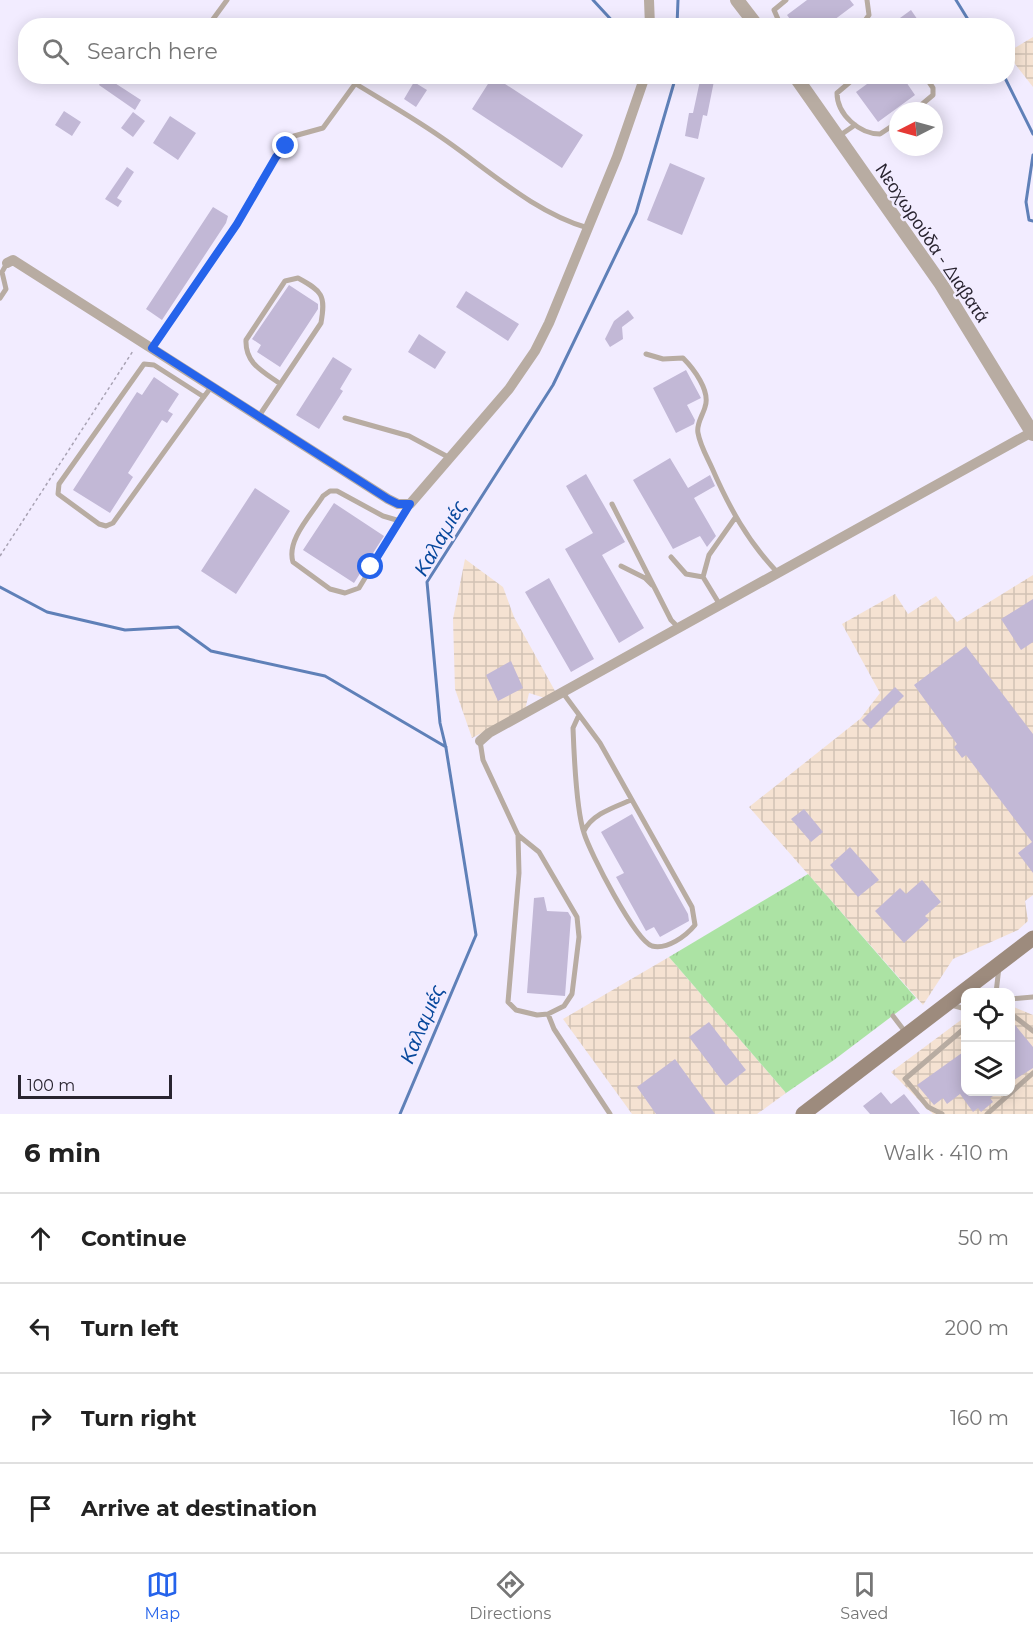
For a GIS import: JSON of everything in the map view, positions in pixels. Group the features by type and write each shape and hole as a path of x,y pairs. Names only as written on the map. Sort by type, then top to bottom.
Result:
{"main road":[{"path":"803,1114 1033,938"}],"street":[{"path":"649,0 650,18"},
{"path":"737,0 751,18"},
{"path":"3,268 13,260 388,499 398,504 410,504 509,389 534,351 549,323 588,228 642,84"},
{"name":"Νεοχωρούδα - Διαβατά","path":"801,84 941,285 1032,433"},
{"path":"480,741 489,733 1032,433"}],"lane":[{"path":"214,18 227,0"},
{"path":"778,18 774,10 786,0"},
{"path":"867,0 869,15 867,18"},
{"path":"152,348 237,224 276,157 294,136 323,128 355,84 448,142 504,184 553,213 588,228"},
{"path":"848,84 837,93 841,108 855,125 864,132 880,134 889,128"},
{"path":"925,102 933,95 930,84"},
{"path":"838,137 855,125"},
{"path":"0,298 6,289 3,268"},
{"path":"259,416 279,383 312,340 321,323 324,307 317,288 298,278 285,281 246,340 246,349 250,359 279,383"},
{"path":"646,354 663,359 682,358 691,366 706,394 707,404 698,432 735,518 762,557 778,573"},
{"path":"204,397 154,364 144,364 59,484 58,494 99,524 106,526 112,523 204,397 212,386"},
{"path":"345,418 409,436 450,458"},
{"path":"400,521 383,516 337,491 330,491 323,496 294,541 291,554 293,561 330,589 345,593 359,588 400,521 410,504"},
{"path":"612,504 655,589 679,628"},
{"path":"720,605 703,576 710,555 735,518"},
{"path":"671,557 686,574 703,576"},
{"path":"621,566 645,578 655,589"},
{"path":"563,693 578,717 600,743 692,907 695,925 689,932 662,947 650,946 641,939 611,891 583,833 574,740 574,721 578,717"},
{"path":"480,741 483,760 518,835 519,873 508,1002 516,1010 548,1014 564,1005 572,994 579,937 576,917 539,852 518,835"},
{"path":"583,833 587,825 602,814 631,800"},
{"path":"997,988 999,964"},
{"path":"1015,999 1033,997"},
{"path":"947,1004 961,1008"},
{"path":"548,1014 554,1029 610,1114"},
{"path":"1015,1015 1033,1031"},
{"path":"893,1016 907,1034"},
{"path":"942,1114 928,1107 905,1079 961,1032"},
{"path":"987,1114 1033,1073"}],"path":[{"path":"0,556 140,340"}],"shaded area":[{"path":"1033,37 1033,87 1015,64 1015,48"},
{"path":"465,559 503,587 514,617 555,691 545,698 529,693 525,710 472,738 455,689 453,619"},
{"path":"1033,575 1033,895 1025,901 1028,921 1018,930 953,959 923,1005 749,807 860,719 880,693 842,624 895,594 908,614 936,596 957,622"},
{"path":"669,957 786,1093 757,1114 632,1114 563,1019"},
{"path":"1015,1008 1033,1015 1033,1114 933,1114 891,1072 961,1020 961,1096 1015,1096"}],"green space":[{"path":"808,874 916,998 786,1093 669,957"}],"building":[{"path":"807,0 850,0 854,5 837,18 789,18 787,15"},
{"path":"911,10 916,18 900,18"},
{"path":"116,84 141,100 135,110 99,85"},
{"path":"413,84 427,90 416,107 404,99"},
{"path":"488,84 505,84 583,135 562,168 472,109"},
{"path":"699,84 713,84 707,116 703,115 698,139 685,136 689,113 693,113"},
{"path":"867,84 907,84 915,95 905,102 889,102 889,114 878,122 856,92"},
{"path":"64,111 81,122 72,136 55,125"},
{"path":"133,112 145,121 133,137 121,128"},
{"path":"170,116 196,133 178,160 153,143"},
{"path":"670,163 705,178 682,235 647,220"},
{"path":"127,167 134,172 117,198 122,201 118,207 105,199"},
{"path":"213,207 228,216 226,223 162,320 146,309"},
{"path":"289,285 318,304 318,309 280,367 257,352 261,345 252,339"},
{"path":"466,291 519,324 508,341 456,307"},
{"path":"628,310 634,318 622,327 623,339 610,347 605,339 614,321"},
{"path":"419,334 446,352 435,369 408,352"},
{"path":"333,357 352,369 340,389 343,391 319,429 296,415"},
{"path":"686,370 701,398 687,405 695,420 694,424 676,433 653,388"},
{"path":"154,377 179,394 168,411 173,414 167,423 162,420 128,473 133,477 110,513 73,490 137,392 142,395"},
{"path":"670,458 688,488 710,475 715,486 694,498 716,536 707,547 700,536 673,549 633,480"},
{"path":"586,474 625,542 602,555 644,628 619,643 565,549 593,533 566,486"},
{"path":"255,488 290,511 236,594 201,571"},
{"path":"334,503 384,536 354,583 303,550"},
{"path":"549,578 594,659 571,672 525,592"},
{"path":"1033,599 1033,642 1021,650 1001,619"},
{"path":"966,646 1033,734 1033,873 1018,853 1032,842 966,755 962,758 954,747 957,744 914,685"},
{"path":"511,661 523,688 498,701 486,675"},
{"path":"895,687 904,696 871,729 862,720"},
{"path":"804,809 823,832 811,842 791,819"},
{"path":"632,814 688,914 689,921 660,937 654,927 646,931 616,877 624,873 601,832"},
{"path":"850,847 879,880 858,897 830,865"},
{"path":"922,880 941,902 925,916 929,920 904,943 875,911 900,888 906,894"},
{"path":"544,897 547,911 568,912 571,917 565,996 527,993 534,898"},
{"path":"709,1022 746,1070 726,1086 689,1037"},
{"path":"1015,1025 1033,1047 1033,1068 1015,1079"},
{"path":"961,1054 961,1095 947,1104 943,1098 934,1105 917,1085"},
{"path":"675,1059 715,1114 656,1114 637,1087"},
{"path":"881,1092 891,1104 904,1094 920,1114 870,1114 863,1106"},
{"path":"961,1096 993,1096 990,1098 993,1102 981,1112 978,1108 973,1112"}],"waterway":[{"path":"593,0 610,18"},
{"name":"Καλαμιές","path":"677,18 678,0"},
{"path":"956,0 967,18"},
{"name":"Καλαμιές","path":"400,1114 476,935 440,723 427,582 553,385 636,213 674,84"},
{"path":"1008,84 1033,134"},
{"path":"1033,155 1026,202 1029,220 1033,221"},
{"path":"0,587 47,612 125,630 178,627 211,651 325,676 446,747"}],"route":[{"path":"286,146 265,174 237,224 211,263 199,276 152,348 388,499 398,504 410,504 371,567"}]}
